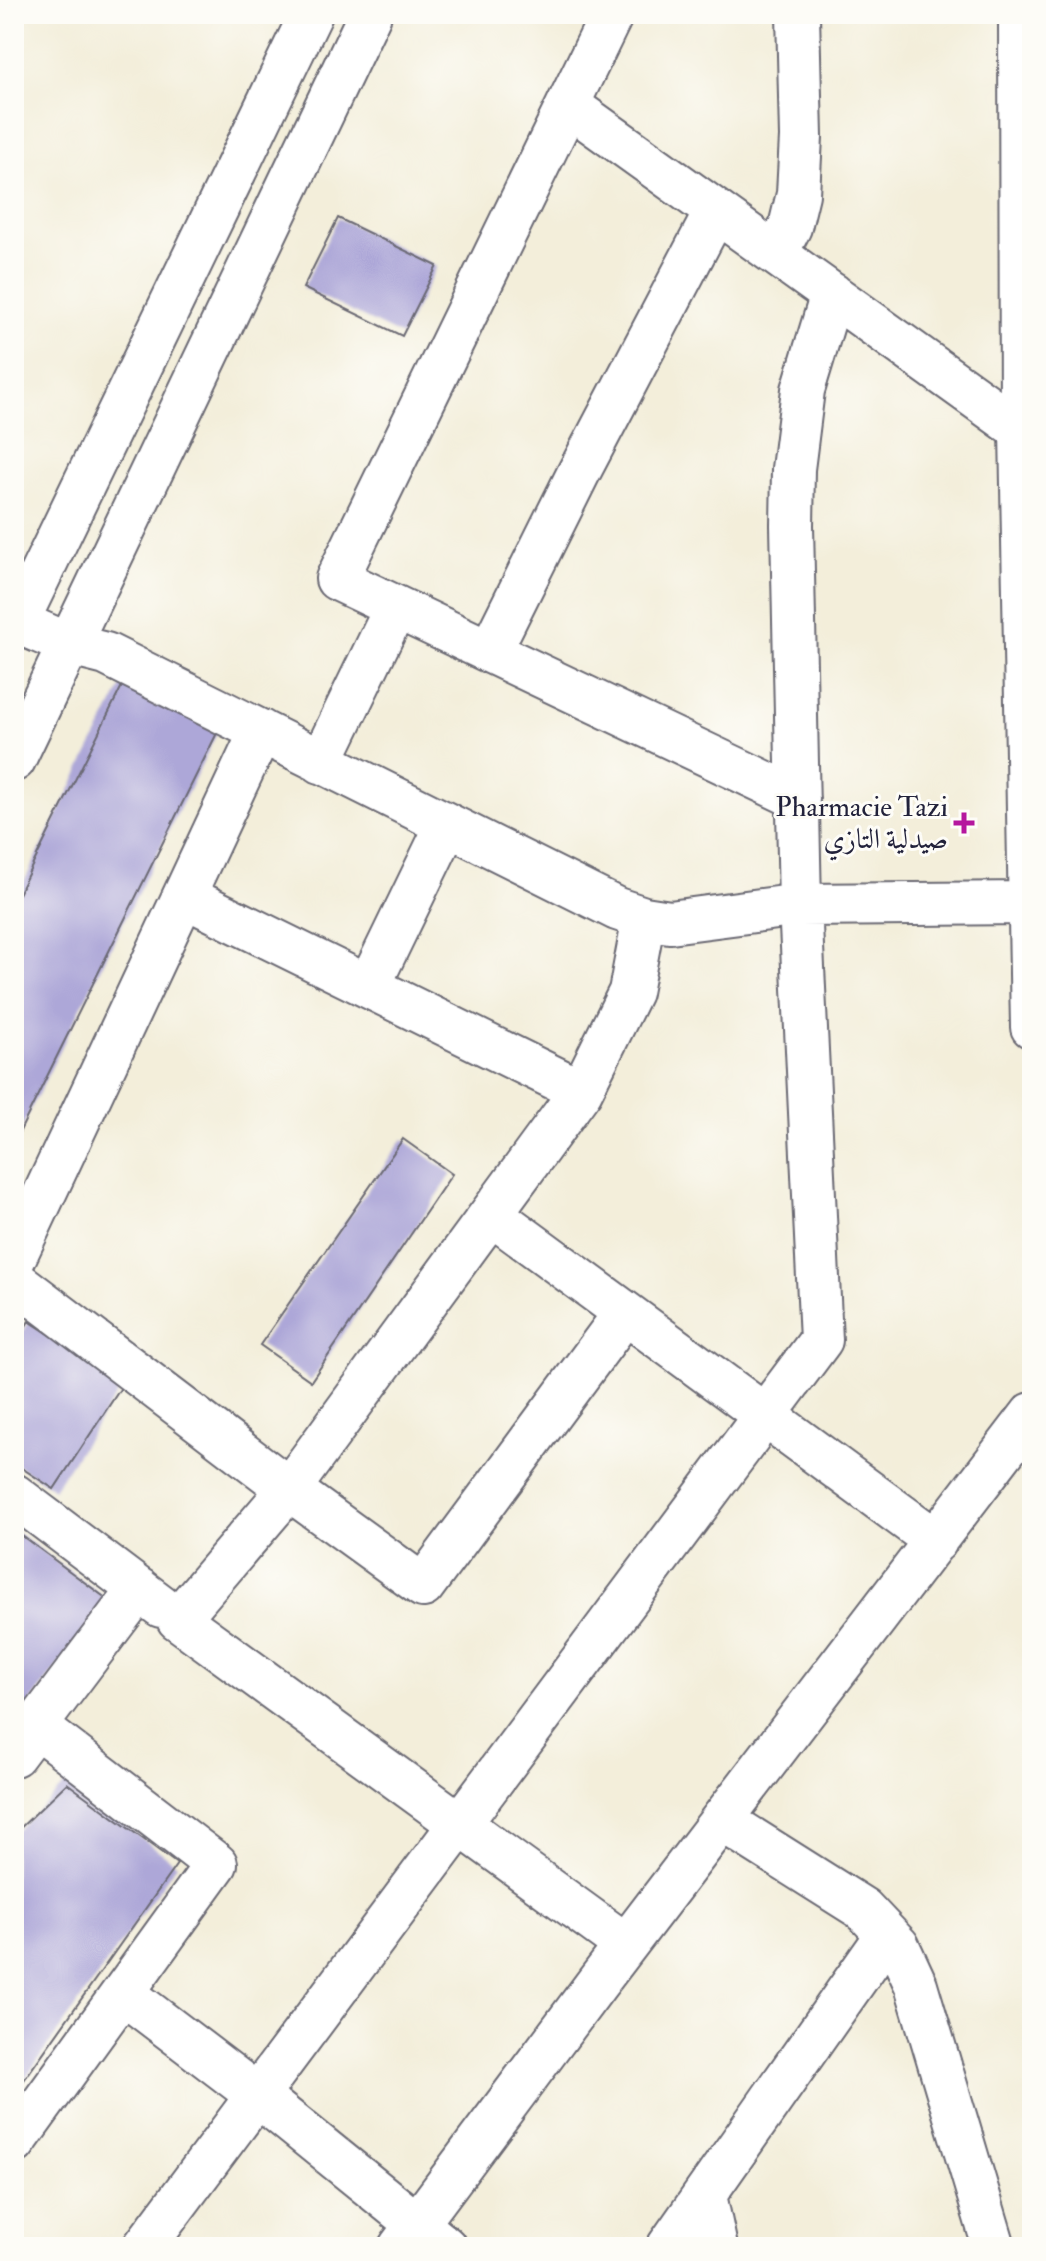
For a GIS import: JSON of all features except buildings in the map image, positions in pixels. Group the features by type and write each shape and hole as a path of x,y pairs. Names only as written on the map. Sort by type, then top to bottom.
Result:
{"street":[{"path":"311,14 16,626 106,654 617,909 644,918 670,922 800,905 1031,903"},
{"path":"14,760 370,14"},
{"path":"612,14 337,579 798,798"},
{"path":"776,254 790,227 798,194 801,137 798,14"},
{"path":"1020,14 1032,1027"},
{"path":"568,105 1027,434"},
{"path":"490,651 578,474 716,211"},
{"path":"144,2247 821,1340 800,905 793,469 803,390 832,294"},
{"path":"321,762 396,607"},
{"path":"14,1259 261,731"},
{"path":"369,986 447,825"},
{"path":"184,896 581,1091"},
{"path":"178,1619 289,1489 581,1091 630,992 644,918"},
{"path":"491,1214 936,1541"},
{"path":"14,1280 289,1489 423,1586 625,1313"},
{"path":"123,1993 257,2095 421,2240 626,1945 1032,1414"},
{"path":"14,1495 178,1619 626,1945"},
{"path":"14,2143 216,1864 25,1740 139,1589"},
{"path":"722,1820 863,1909 898,1946 916,1985 994,2247"},
{"path":"668,2247 887,1935"},
{"path":"705,2195 716,2247"}],"place":[{"name":"Pharmacie Tazi صيدلية التازي","path":"964,823"}]}
